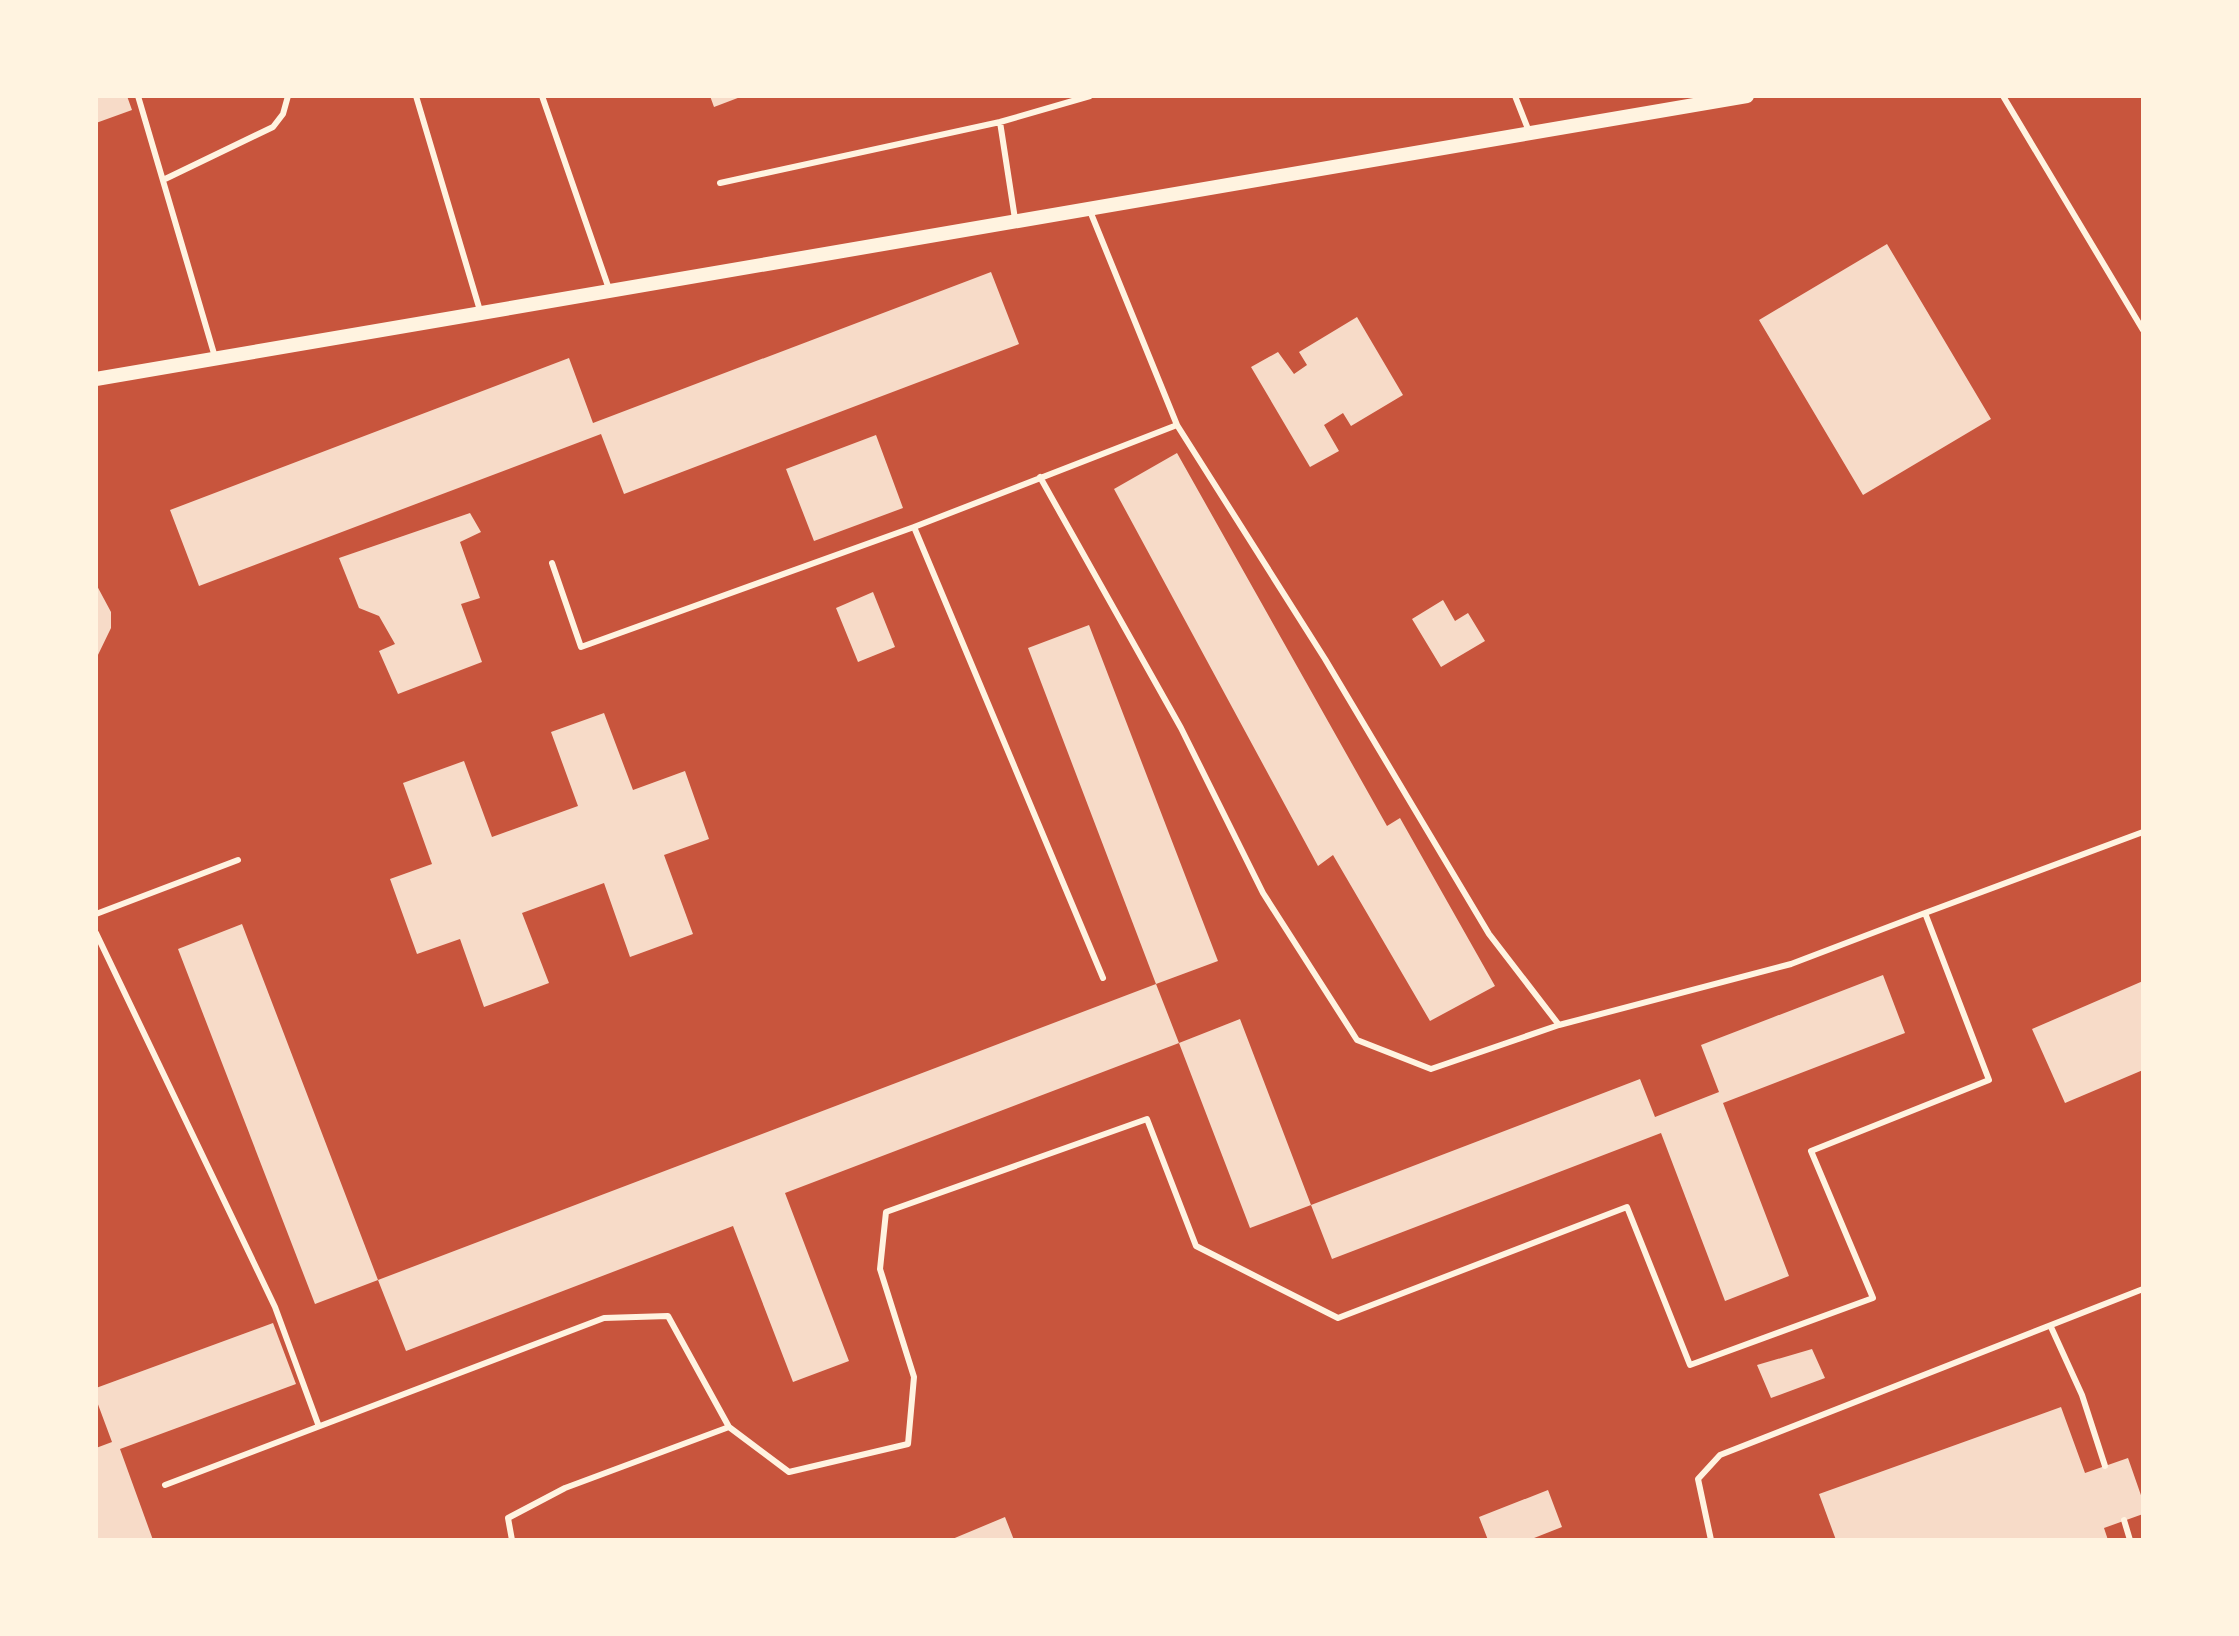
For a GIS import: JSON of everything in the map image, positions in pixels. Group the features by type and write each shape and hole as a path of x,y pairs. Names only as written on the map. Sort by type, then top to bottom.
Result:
{"street":[{"path":"96,379 1530,134 1706,100 1747,96"}],"lane":[{"path":"138,96 216,359"},
{"path":"163,180 273,127 283,114 288,96"},
{"path":"416,96 481,314"},
{"path":"542,96 610,292"},
{"path":"720,183 1000,122 1090,96"},
{"path":"1515,96 1530,134"},
{"path":"2003,96 2143,330"},
{"path":"1000,122 1015,223"},
{"path":"1090,210 1177,425 1325,659 1489,934 1559,1025"},
{"path":"552,563 581,647 914,527 1177,425"},
{"path":"1040,477 1181,728 1263,893 1357,1040 1431,1069 1559,1025 1791,964 2143,832"},
{"path":"914,527 1103,978"},
{"path":"96,914 238,860"},
{"path":"165,1485 318,1424 604,1318 668,1316 729,1427 789,1472 908,1444 914,1377 880,1269 886,1212 1147,1119 1196,1246 1338,1318 1627,1207 1690,1365 1873,1298 1811,1151 1989,1080 1925,913"},
{"path":"96,933 275,1307 318,1424"},
{"path":"1711,1540 1698,1479 1720,1455 2143,1289"},
{"path":"2051,1327 2082,1395 2105,1466"},
{"path":"512,1540 508,1518 565,1488 729,1427"},
{"path":"2124,1520 2130,1540"}],"building":[{"path":"96,96 127,96 132,110 96,123"},
{"path":"710,96 743,96 714,107"},
{"path":"1887,244 1991,419 1863,495 1759,320"},
{"path":"991,272 1019,344 624,494 601,434 199,586 170,510 569,358 593,423"},
{"path":"1357,317 1403,395 1351,426 1343,413 1324,425 1339,451 1310,467 1251,367 1278,352 1294,374 1307,365 1299,352"},
{"path":"876,435 903,508 814,541 786,469"},
{"path":"1177,453 1387,826 1400,818 1495,986 1430,1021 1333,855 1318,866 1114,489"},
{"path":"470,513 481,532 460,542 480,598 461,604 482,662 398,694 379,651 395,644 379,616 359,608 339,558"},
{"path":"96,584 111,612 111,628 96,659"},
{"path":"873,592 895,647 858,662 836,608"},
{"path":"1443,600 1455,621 1468,613 1485,641 1441,667 1412,619"},
{"path":"1089,625 1218,961 1156,984 1028,648"},
{"path":"604,713 633,790 685,771 709,839 664,855 693,934 630,957 604,883 522,913 549,983 484,1007 460,939 417,954 390,879 432,864 403,783 464,761 492,837 578,806 551,732"},
{"path":"242,924 378,1280 315,1304 178,949"},
{"path":"1883,975 1905,1033 1723,1103 1789,1276 1725,1301 1661,1133 1332,1259 1311,1205 1640,1079 1655,1117 1719,1092 1701,1045"},
{"path":"2143,981 2143,1070 2065,1103 2032,1029"},
{"path":"1156,984 1179,1043 785,1193 849,1361 793,1382 733,1226 406,1351 378,1280"},
{"path":"1240,1019 1311,1205 1250,1228 1179,1043"},
{"path":"273,1323 296,1384 120,1449 153,1540 96,1540 96,1448 112,1442 96,1399 96,1388"},
{"path":"1812,1349 1825,1378 1771,1398 1757,1365"},
{"path":"2061,1407 2085,1473 2128,1458 2143,1501 2143,1514 2104,1528 2108,1540 1836,1540 1819,1494"},
{"path":"1548,1490 1562,1527 1529,1540 1488,1540 1479,1517"},
{"path":"1005,1517 1014,1540 950,1540"}]}
